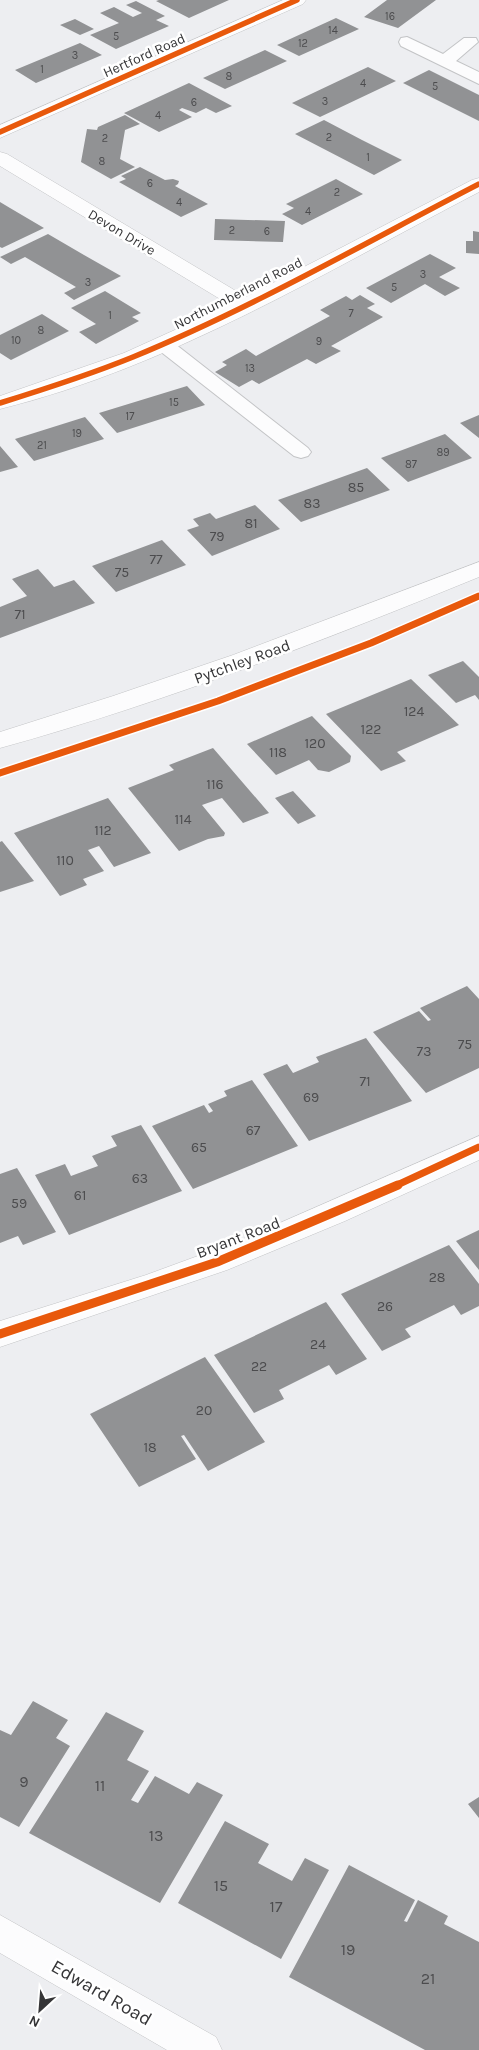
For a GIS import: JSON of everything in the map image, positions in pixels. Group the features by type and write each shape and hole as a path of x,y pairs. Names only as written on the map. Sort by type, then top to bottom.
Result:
{"street":[{"name":"Hertford Road","path":"0,132 297,0"},
{"name":"Devon Drive","path":"0,158 244,305"},
{"name":"Northumberland Road","path":"0,403 74,379 163,344 244,305 479,184"},
{"name":"Pytchley Road","path":"0,740 145,696 302,640 479,568"},
{"name":"Bryant Road","path":"0,1334 73,1311 246,1251 402,1184 479,1147"},
{"name":"Edward Road","path":"0,1933 203,2050"}],"lane":[{"path":"407,42 479,79"},
{"path":"445,62 470,42"},
{"path":"163,344 301,452"}],"building":[{"path":"229,0 189,18 156,1"},
{"path":"387,0 436,0 398,28 364,17"},
{"path":"136,1 165,16 156,20 169,26 116,49 90,35 119,23 100,13 114,7 133,17 142,13 126,5"},
{"path":"336,18 359,29 299,56 277,45"},
{"path":"75,19 94,29 80,35 60,25"},
{"path":"80,43 102,55 36,83 15,70"},
{"path":"265,50 287,61 225,89 203,78"},
{"path":"368,67 396,81 320,117 292,103"},
{"path":"429,70 479,95 479,121 403,83"},
{"path":"189,83 232,106 216,113 206,108 196,113 182,108 179,110 192,117 159,132 124,113"},
{"path":"125,115 140,124 125,130 120,159 135,167 111,179 81,162 87,129 97,130 98,127"},
{"path":"324,120 402,160 374,175 295,134"},
{"path":"140,167 165,180 173,179 179,181 175,186 208,204 181,217 119,182 126,179 121,176"},
{"path":"336,179 363,194 302,225 282,214 294,208 286,204"},
{"path":"0,202 44,228 2,248 0,247"},
{"path":"215,219 285,221 283,242 214,240"},
{"path":"473,231 479,232 479,254 466,253 466,241 473,241"},
{"path":"48,234 121,276 74,300 64,293 76,287 25,257 11,264 0,257"},
{"path":"430,254 456,268 439,277 460,288 445,296 425,284 391,303 366,288"},
{"path":"105,291 141,313 132,317 139,321 96,344 79,332 96,324 71,308"},
{"path":"360,295 375,304 367,308 383,317 331,346 341,351 316,364 307,359 259,384 252,380 239,387 215,372 227,365 222,362 246,349 256,356 330,316 320,310 346,296 352,300"},
{"path":"42,314 69,331 11,360 0,353 0,335"},
{"path":"187,386 205,405 117,433 99,413"},
{"path":"479,415 479,438 460,423"},
{"path":"85,417 104,439 34,461 15,439"},
{"path":"445,434 472,458 408,482 381,458"},
{"path":"0,446 18,467 0,472"},
{"path":"367,468 390,490 301,522 278,500"},
{"path":"255,505 280,529 212,556 187,530 199,526 193,519 210,513 216,519"},
{"path":"162,540 186,565 116,592 92,566"},
{"path":"38,569 54,587 74,580 95,603 0,638 0,607 27,596 12,579"},
{"path":"463,661 479,677 479,700 475,695 456,703 428,675"},
{"path":"411,679 459,725 397,752 406,761 381,771 326,714"},
{"path":"312,716 351,756 350,762 329,772 318,770 309,760 276,775 247,744"},
{"path":"213,748 269,813 243,823 222,798 202,805 225,833 224,836 208,839 179,851 128,788 174,770 169,765"},
{"path":"293,791 316,816 298,824 275,798"},
{"path":"108,798 151,853 114,867 99,846 88,850 104,871 83,879 87,885 60,896 14,833"},
{"path":"2,841 34,881 0,892 0,842"},
{"path":"467,986 479,999 479,1068 426,1093 373,1032 419,1011 428,1021 431,1020 420,1008"},
{"path":"366,1038 412,1101 309,1141 263,1074 287,1064 293,1073 319,1062 316,1057"},
{"path":"252,1080 298,1146 193,1189 152,1126 204,1105 209,1113 213,1111 208,1104 227,1096 224,1091"},
{"path":"141,1125 182,1191 69,1235 35,1175 65,1164 71,1176 98,1166 92,1156 117,1146 111,1136"},
{"path":"17,1168 56,1232 23,1245 18,1236 0,1243 0,1174"},
{"path":"479,1230 479,1270 456,1241"},
{"path":"449,1245 479,1284 479,1306 461,1315 454,1305 405,1329 411,1337 382,1351 341,1294"},
{"path":"326,1302 367,1359 336,1375 329,1365 279,1390 284,1399 254,1413 214,1355"},
{"path":"205,1357 265,1442 208,1471 184,1435 181,1436 196,1459 139,1487 90,1414"},
{"path":"33,1701 68,1720 56,1738 70,1746 19,1827 0,1817 0,1730 11,1735"},
{"path":"106,1712 144,1731 127,1760 149,1771 131,1800 138,1803 155,1776 189,1794 197,1782 223,1795 160,1903 29,1833"},
{"path":"479,1797 479,1818 468,1804"},
{"path":"225,1821 269,1844 258,1863 292,1881 305,1858 329,1870 281,1959 178,1903"},
{"path":"349,1865 415,1900 404,1921 407,1922 418,1900 448,1916 444,1924 479,1942 479,2050 425,2050 289,1977"}],"cycle path":[{"path":"0,132 297,0"},
{"path":"0,403 113,365 192,331 233,312 479,184"},
{"path":"0,773 218,701 371,643 479,596"},
{"path":"0,1334 156,1284 217,1262 364,1200 479,1147"}]}
